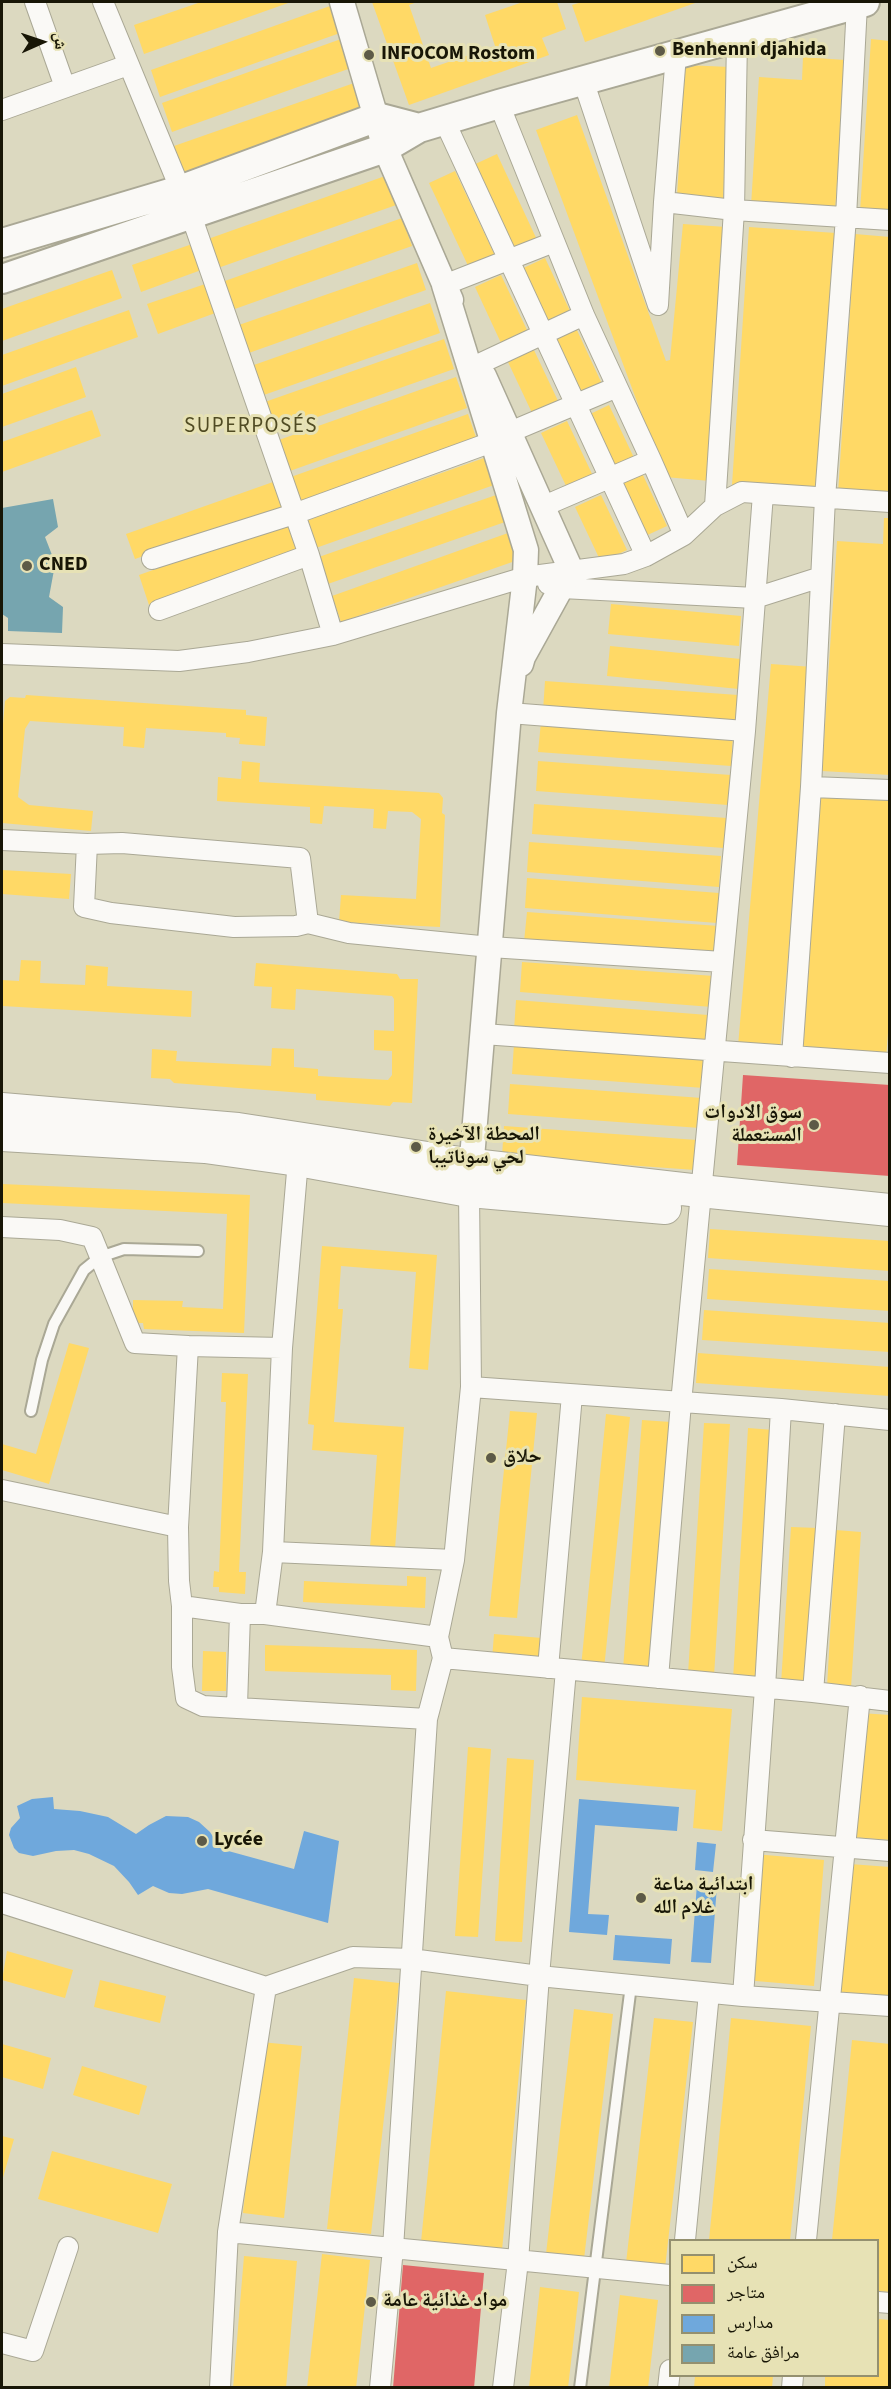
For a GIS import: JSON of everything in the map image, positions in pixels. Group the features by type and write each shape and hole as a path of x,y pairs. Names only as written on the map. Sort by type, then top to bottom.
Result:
{"main road":[{"path":"2,243 186,202 385,148 432,125 499,104 861,3"},
{"path":"2,279 186,202 377,117 432,125"},
{"path":"2,1109 238,1129 471,1178"},
{"path":"2,1135 205,1147 298,1160 699,1201 890,1210"},
{"path":"699,1201 890,1232"}],"street":[{"path":"35,2 65,87"},
{"path":"103,2 186,202 309,555 333,635"},
{"path":"342,2 385,148 479,364 501,437 526,550 525,577 509,713 471,1178 471,1387 454,1560 438,1637 443,1658 427,1719 393,2248 380,2388"},
{"path":"792,1058 811,787 825,498 861,3"},
{"path":"716,506 734,210 737,39"},
{"path":"583,80 658,305 676,55"},
{"path":"2,110 128,65"},
{"path":"499,104 584,315 684,535"},
{"path":"432,125 510,260 646,556"},
{"path":"664,202 734,210 890,220"},
{"path":"444,285 554,242"},
{"path":"444,285 501,437 544,506 566,579 523,657 509,713"},
{"path":"479,364 584,315"},
{"path":"152,560 294,513 501,437 617,387"},
{"path":"544,506 651,459"},
{"path":"566,579 646,556 684,535 716,506 742,492 890,502"},
{"path":"658,1678 699,1201 745,731 763,494"},
{"path":"159,610 309,555"},
{"path":"2,654 179,661 248,652 333,635 525,577 755,598 821,577"},
{"path":"509,713 745,731"},
{"path":"811,787 890,790"},
{"path":"2,840 87,844 122,843 300,858 308,923"},
{"path":"87,844 84,907 111,913 234,927 296,926 308,923 349,933 490,947 723,962"},
{"path":"483,1034 792,1058 890,1063"},
{"path":"265,1614 273,1552 282,1348 298,1160"},
{"path":"2,1227 60,1230 92,1237 135,1342 188,1346 282,1348"},
{"path":"188,1346 178,1527 182,1667 186,1698 203,1706 237,1706 427,1719"},
{"path":"471,1387 781,1409 890,1420"},
{"path":"503,2388 518,2260 539,1976 572,1395"},
{"path":"743,1996 765,1688 781,1409"},
{"path":"813,1692 835,1414"},
{"path":"2,1490 178,1527"},
{"path":"273,1552 454,1560"},
{"path":"182,1606 240,1614 265,1614 438,1637"},
{"path":"237,1706 240,1614"},
{"path":"443,1658 860,1696 890,1701"},
{"path":"806,2239 847,1847 860,1696"},
{"path":"753,1840 890,1851"},
{"path":"2,1904 266,1987 353,1957 411,1959 539,1976 709,1993 890,2006"},
{"path":"219,2388 228,2232 266,1987"},
{"path":"685,2239 709,1993"},
{"path":"228,2232 669,2275"},
{"path":"2,2343 33,2351 68,2247"}],"lane":[{"path":"31,1411 42,1360 54,1324 84,1270 100,1257 124,1249 198,1251"},
{"path":"580,2388 631,1985"}],"building: سكن":[{"path":"201,2 291,2 144,54 134,25"},
{"path":"372,2 417,2 409,5 431,68 495,46 485,15 523,2 557,2 566,29 542,38 549,55 409,105"},
{"path":"582,2 698,2 585,42 572,5"},
{"path":"330,6 340,33 160,97 151,70"},
{"path":"341,39 351,68 172,132 162,103"},
{"path":"871,39 890,41 890,214 860,212"},
{"path":"803,57 845,60 835,212 751,206 759,77 802,80"},
{"path":"685,65 730,67 723,199 677,196"},
{"path":"357,82 366,109 184,174 174,146"},
{"path":"577,115 666,361 670,360 683,224 726,227 710,481 665,477 536,130"},
{"path":"497,154 538,242 512,254 471,166"},
{"path":"455,171 497,260 471,272 429,183"},
{"path":"388,175 399,204 218,268 208,239"},
{"path":"402,218 412,246 232,310 222,282"},
{"path":"749,227 836,233 819,490 732,485"},
{"path":"855,234 890,237 890,498 838,494"},
{"path":"195,243 204,269 141,292 132,265"},
{"path":"545,258 571,313 545,325 519,270"},
{"path":"417,263 426,290 246,354 236,326"},
{"path":"112,270 122,298 2,341 2,309"},
{"path":"501,275 527,330 501,343 475,287"},
{"path":"208,283 218,312 158,334 147,304"},
{"path":"430,303 440,333 261,396 251,366"},
{"path":"129,310 138,337 2,386 2,355"},
{"path":"576,328 602,384 576,396 550,341"},
{"path":"444,339 454,369 272,433 262,403"},
{"path":"533,348 559,403 533,415 507,360"},
{"path":"76,367 86,397 2,427 2,394"},
{"path":"456,377 467,408 287,472 276,441"},
{"path":"609,405 635,460 610,472 584,417"},
{"path":"92,410 101,436 2,472 2,442"},
{"path":"468,414 478,443 298,506 288,478"},
{"path":"567,421 593,476 567,488 541,433"},
{"path":"484,458 494,485 313,549 303,522"},
{"path":"641,471 667,526 641,538 615,483"},
{"path":"273,482 282,507 135,559 126,534"},
{"path":"496,495 505,522 325,585 316,558"},
{"path":"601,495 627,550 601,562 575,507"},
{"path":"884,518 890,518 890,775 822,771 837,541 883,544"},
{"path":"289,522 299,552 149,605 139,575"},
{"path":"508,533 518,560 341,622 332,596"},
{"path":"611,604 741,616 739,646 608,634"},
{"path":"610,646 741,659 739,689 607,676"},
{"path":"771,664 813,667 780,1050 738,1046"},
{"path":"545,681 738,695 736,725 543,711"},
{"path":"26,695 246,710 246,715 267,717 265,746 239,744 240,738 226,737 226,733 146,728 144,748 123,746 124,727 30,721 25,729 18,797 29,805 93,811 91,831 2,823 2,736 5,701 10,697 25,698"},
{"path":"541,722 733,736 731,766 538,752"},
{"path":"242,761 260,763 259,782 439,793 443,798 442,813 445,815 440,927 339,922 341,895 416,899 421,819 412,812 388,811 386,829 373,828 374,809 324,806 322,824 310,823 310,807 217,801 218,777 241,779"},
{"path":"538,761 731,775 728,805 536,791"},
{"path":"820,796 890,801 890,1005 886,1059 803,1054"},
{"path":"534,804 727,818 724,848 532,834"},
{"path":"529,842 721,856 719,887 527,872"},
{"path":"2,870 71,874 69,899 2,894"},
{"path":"527,878 719,893 717,923 525,908"},
{"path":"527,912 719,926 717,956 524,942"},
{"path":"21,960 41,961 40,983 85,985 86,965 108,967 107,986 192,991 191,1017 2,1006 2,980 19,981"},
{"path":"522,962 714,976 712,1007 520,992"},
{"path":"256,963 397,974 400,979 418,979 412,1103 393,1102 390,1106 316,1100 316,1094 174,1083 170,1079 151,1078 152,1049 177,1051 176,1061 271,1066 272,1048 294,1049 294,1067 318,1069 318,1076 388,1080 392,1075 392,1051 374,1050 374,1030 394,1031 394,999 392,996 296,989 295,1010 271,1008 272,987 254,986"},
{"path":"516,1000 708,1015 706,1045 514,1030"},
{"path":"514,1044 707,1058 704,1088 512,1074"},
{"path":"510,1084 702,1098 700,1128 508,1114"},
{"path":"504,1126 697,1140 695,1170 502,1156"},
{"path":"2,1184 250,1195 244,1333 144,1329 143,1323 133,1323 133,1300 183,1301 182,1307 223,1309 227,1214 2,1203"},
{"path":"710,1229 890,1241 890,1271 708,1258"},
{"path":"322,1246 437,1255 428,1370 409,1368 416,1272 341,1266 338,1309 343,1309 334,1422 404,1427 395,1549 370,1547 377,1455 312,1450 314,1425 308,1424"},
{"path":"709,1269 890,1281 890,1311 707,1299"},
{"path":"704,1310 890,1323 890,1352 702,1340"},
{"path":"69,1343 89,1348 49,1484 2,1470 2,1444 36,1454"},
{"path":"698,1353 890,1367 890,1396 696,1383"},
{"path":"222,1373 248,1374 239,1572 246,1572 245,1594 219,1592 219,1587 213,1587 214,1571 219,1572 226,1402 221,1402"},
{"path":"510,1411 537,1413 517,1618 489,1616"},
{"path":"606,1414 630,1417 604,1669 581,1667"},
{"path":"642,1420 671,1422 652,1672 623,1669"},
{"path":"704,1423 730,1424 714,1676 688,1674"},
{"path":"748,1428 774,1430 759,1681 733,1679"},
{"path":"791,1527 818,1528 808,1686 781,1684"},
{"path":"836,1530 861,1532 851,1688 827,1687"},
{"path":"407,1576 426,1577 425,1608 303,1602 304,1581 407,1586"},
{"path":"494,1634 542,1638 539,1664 492,1659"},
{"path":"265,1645 417,1650 416,1691 391,1690 391,1675 265,1671"},
{"path":"203,1651 226,1652 226,1691 202,1691"},
{"path":"582,1697 732,1709 722,1831 693,1828 696,1790 576,1780"},
{"path":"860,1713 890,1715 890,1840 851,1837"},
{"path":"468,1747 491,1749 478,1937 455,1936"},
{"path":"507,1758 534,1760 522,1942 495,1941"},
{"path":"754,1854 824,1860 814,1986 744,1980"},
{"path":"850,1864 890,1867 890,1996 840,1992"},
{"path":"7,1951 73,1970 65,1998 2,1980"},
{"path":"354,1978 399,1983 371,2234 327,2229"},
{"path":"100,1980 166,1996 160,2023 94,2007"},
{"path":"446,1991 526,2000 502,2250 421,2242"},
{"path":"574,2009 613,2014 584,2259 546,2254"},
{"path":"654,2018 693,2022 665,2268 626,2263"},
{"path":"731,2018 811,2026 790,2239 709,2239"},
{"path":"852,2040 890,2044 890,2292 879,2291 879,2239 832,2239"},
{"path":"261,2042 302,2046 284,2218 243,2213"},
{"path":"2,2044 51,2058 43,2089 2,2077"},
{"path":"82,2066 147,2086 139,2115 73,2095"},
{"path":"2,2136 14,2139 2,2181"},
{"path":"52,2151 172,2184 158,2233 38,2199"},
{"path":"322,2254 370,2260 356,2388 307,2388"},
{"path":"244,2256 297,2261 286,2388 233,2388"},
{"path":"540,2287 579,2292 568,2388 529,2388"},
{"path":"620,2295 658,2300 648,2388 609,2388"},
{"path":"879,2319 890,2320 890,2388 825,2388 825,2377 879,2377"},
{"path":"695,2377 773,2377 772,2388 694,2388"}],"building: متاجر":[{"name":"سوق الادوات المستعملة","path":"743,1075 890,1085 890,1176 737,1165"},
{"path":"403,2265 484,2273 474,2388 393,2388"}],"building: مدارس":[{"path":"53,1797 54,1809 80,1811 108,1817 136,1834 166,1816 188,1817 199,1822 210,1832 221,1849 294,1869 304,1831 339,1841 328,1923 208,1889 182,1894 169,1893 153,1886 138,1895 114,1866 89,1854 74,1850 33,1856 19,1853 14,1848 9,1835 11,1828 20,1818 17,1806 32,1799"},
{"path":"579,1799 679,1807 677,1831 595,1825 588,1914 609,1915 607,1935 569,1932"},
{"path":"697,1842 716,1844 713,1872 695,1870"},
{"path":"697,1884 717,1886 711,1963 691,1962"},
{"path":"615,1935 672,1939 670,1964 613,1960"}],"building: مرافق عامة":[{"name":"CNED","path":"53,499 58,527 45,537 52,555 54,570 49,597 63,607 62,633 8,631 8,618 2,614 2,508"}],"place":[{"name":"Benhenni djahida","path":"660,51"},
{"name":"INFOCOM Rostom","path":"369,55"},
{"name":"CNED","path":"27,566"},
{"name":"سوق الادوات المستعملة","path":"814,1125"},
{"name":"المحطة الآخيرة لحي سوناتيبا","path":"416,1147"},
{"name":"حلاق","path":"491,1458"},
{"name":"Lycée","path":"202,1841"},
{"name":"ابتدائية مناعة غلام الله","path":"641,1898"},
{"name":"مواد غذائية عامة","path":"371,2302"}],"district":[{"name":"SUPERPOSÉS","path":"251,427"}]}
